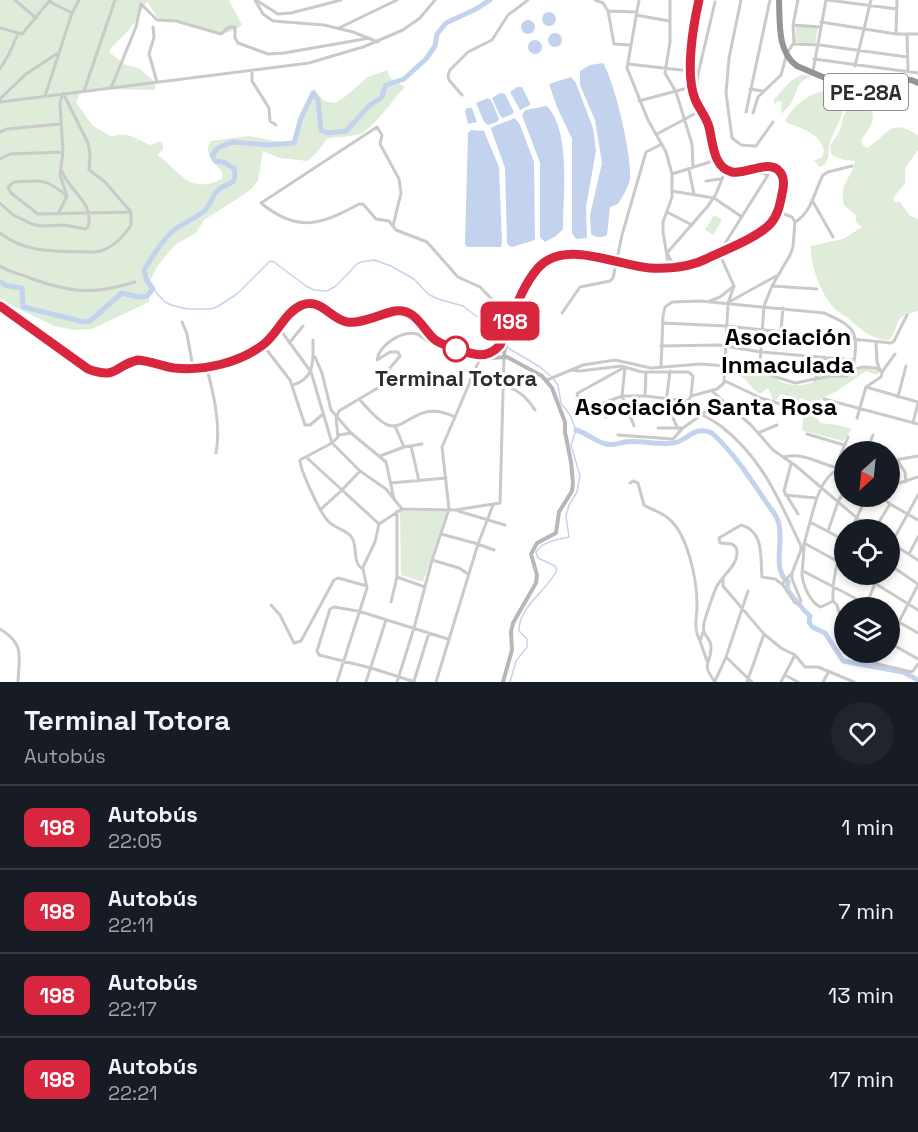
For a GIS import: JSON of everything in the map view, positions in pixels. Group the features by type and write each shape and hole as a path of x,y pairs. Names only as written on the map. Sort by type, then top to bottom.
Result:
{"highway":[{"path":"0,306 88,369 110,374 138,360 171,368 221,365 242,357 263,345 296,309 313,304 349,322 393,312 406,312 413,316 436,340 481,356 495,351 502,347 510,321 530,280 538,268 549,260 570,254 638,267 672,267 696,263 763,229 778,211 784,186 780,172 766,167 749,172 733,172 716,160 708,122 695,98 693,87 692,29 699,0"},
{"path":"779,0 782,43 786,53"},
{"name":"PE-28A","path":"786,53 792,63 866,92 880,91 903,79 918,83"}],"street":[{"path":"15,0 36,18"},
{"path":"0,28 18,34 25,33 49,0 72,13"},
{"path":"45,96 72,13 79,0"},
{"path":"84,91 115,0"},
{"path":"256,0 278,14 291,13 341,0"},
{"path":"256,0 263,14 273,21 337,28 378,42"},
{"path":"337,28 397,0"},
{"path":"0,101 309,63 378,42 420,18 435,0"},
{"path":"462,95 449,80 450,70 468,52 492,40 508,15 528,0"},
{"path":"595,0 603,3 608,11 613,42 616,45 631,45"},
{"path":"639,0 627,64 630,80 666,152 672,174 672,191 663,232 672,267"},
{"path":"670,0 669,48 665,68 668,81 676,92 692,144 693,167"},
{"path":"741,0 729,58 726,93 732,138 745,147 756,146 773,122"},
{"path":"746,112 770,0"},
{"path":"753,113 758,97 781,75 786,53 794,44 793,24 798,0"},
{"path":"813,73 827,0 897,9"},
{"path":"855,66 871,0"},
{"path":"896,34 897,0"},
{"path":"695,98 698,74 715,2"},
{"path":"111,89 135,27 141,4 160,21 176,21 220,34 229,27 235,27 235,38 238,43 268,54 284,54 370,38"},
{"path":"608,11 669,21"},
{"path":"821,22 896,34 918,34"},
{"path":"793,24 820,27"},
{"path":"153,27 154,37 149,54 157,82"},
{"path":"0,69 18,34"},
{"path":"907,34 908,70"},
{"path":"794,44 907,57"},
{"path":"0,101 26,74 60,52"},
{"path":"814,59 918,73"},
{"path":"627,64 692,71"},
{"path":"252,71 253,85 269,108 270,121 276,125"},
{"path":"639,101 693,87"},
{"path":"750,89 763,91"},
{"path":"59,212 67,196 60,175 63,152 60,98 63,93"},
{"path":"0,233 16,243 49,252 102,251 118,241 132,222 131,212 105,182 89,170 88,143 63,93"},
{"path":"657,134 701,110"},
{"path":"0,132 7,129 60,124"},
{"path":"393,226 401,193 399,179 380,144 382,135 377,128 261,203 277,215 298,223 329,219 361,203 374,218 389,221 393,226 397,231 427,242 458,277 480,287 510,321 509,341 502,347 504,356 501,500 500,503 493,505 455,510"},
{"path":"562,313 580,287 612,280 618,262 622,235 646,152 662,144"},
{"path":"0,159 10,154 63,152"},
{"path":"672,174 716,160"},
{"path":"795,222 803,217 823,175 852,166"},
{"path":"688,169 694,194"},
{"path":"667,253 714,198 726,169"},
{"path":"0,203 22,221 41,226 65,225 85,230 88,227 90,213 87,205 65,180 62,171"},
{"path":"691,396 721,387 725,381 728,303 734,286 723,249 768,175 749,172"},
{"path":"706,181 720,179"},
{"path":"67,196 47,182 14,182 9,184 8,190 35,213 42,215 59,212 131,212"},
{"path":"672,191 714,198 742,217"},
{"path":"812,200 833,237"},
{"path":"778,211 792,217 795,222 792,251 777,276 764,306 761,366 780,380 795,383 830,376 846,376 864,367 881,371"},
{"path":"667,212 692,225"},
{"path":"629,215 636,216"},
{"path":"0,266 48,285 80,291 103,291 135,282"},
{"path":"728,303 777,276"},
{"path":"708,301 720,297 734,286"},
{"path":"772,286 817,289"},
{"path":"662,366 663,312 670,303 708,301 824,313 840,320 851,327 855,339 852,372"},
{"path":"781,330 783,308"},
{"path":"663,323 781,330 876,343 893,343 907,315"},
{"path":"182,322 187,334 193,368"},
{"path":"290,342 303,326"},
{"path":"279,328 310,372 332,443 360,471 386,489 402,509"},
{"path":"339,435 336,418 339,411 381,386 390,368 398,360 400,354 394,351 379,360 376,359 389,342 411,334 416,334 430,343 436,340"},
{"path":"313,339 315,357 322,373 331,410 351,434 386,462 394,499"},
{"path":"857,417 866,387 881,377 876,343"},
{"path":"263,345 286,371 293,385 305,424 310,425 323,414"},
{"path":"661,346 719,345 726,348 761,352 854,360"},
{"path":"881,371 895,354"},
{"path":"397,682 449,509 442,445 481,356 488,358 504,356 547,380 565,422 573,483 572,491 560,512 556,533 537,543 531,554 537,574 536,584 513,623 512,650 503,682"},
{"path":"293,385 304,381 315,357"},
{"path":"815,380 824,357"},
{"path":"547,380 590,364 615,360 651,368 700,364 725,366"},
{"path":"898,397 906,366"},
{"path":"206,367 215,404 219,439 216,453"},
{"path":"571,370 625,367 646,372 684,371 692,374 691,396 687,401 687,406 703,414 741,443 762,468 793,528 801,550"},
{"path":"625,367 621,396 634,426"},
{"path":"625,367 578,394 588,409 621,396 645,396 687,401"},
{"path":"670,371 666,403 680,428"},
{"path":"645,396 646,372"},
{"path":"470,380 503,383 525,397 535,410"},
{"path":"725,381 761,398 787,406"},
{"path":"824,399 916,423 918,403 866,387"},
{"path":"711,391 740,414 773,450 834,498"},
{"path":"359,399 382,422 395,426 422,412 432,410 455,417"},
{"path":"658,428 680,428 722,400"},
{"path":"601,404 606,417"},
{"path":"758,433 777,425"},
{"path":"395,426 404,447"},
{"path":"618,435 668,440 676,437 680,428"},
{"path":"337,682 367,586 362,568 358,566 354,540 351,535 331,524 321,510 300,460 332,443 339,435 351,434"},
{"path":"807,434 834,442"},
{"path":"871,441 873,435"},
{"path":"846,441 848,437"},
{"path":"380,456 404,447 422,444"},
{"path":"411,446 419,481"},
{"path":"784,457 802,456 834,466"},
{"path":"900,460 918,456"},
{"path":"306,457 379,524"},
{"path":"792,463 784,488 785,495 798,514"},
{"path":"900,464 906,472 906,482"},
{"path":"321,510 360,471"},
{"path":"784,582 792,573 804,543 816,498 834,471"},
{"path":"900,484 918,477"},
{"path":"391,483 446,478"},
{"path":"630,483 633,481 638,483 644,504 672,521 690,556 696,592 697,610 694,625 707,661 707,671 715,682"},
{"path":"785,495 816,498"},
{"path":"900,527 918,495"},
{"path":"436,682 468,574 493,505"},
{"path":"828,531 836,507"},
{"path":"844,507 856,518 862,507"},
{"path":"895,507 918,520"},
{"path":"362,568 375,542 379,524 402,509 449,509 505,525"},
{"path":"391,602 397,577 397,511"},
{"path":"810,522 834,535"},
{"path":"700,641 714,593 735,560 737,549 731,543 721,544 718,540 741,525 751,530 762,554 762,577 784,582 795,603 800,603 792,573"},
{"path":"441,534 494,550"},
{"path":"909,554 918,537"},
{"path":"804,543 834,559"},
{"path":"804,543 804,581 814,604 821,607 832,601 834,575"},
{"path":"900,549 918,560"},
{"path":"432,560 459,568 468,574"},
{"path":"803,571 857,597"},
{"path":"900,572 918,585 900,619"},
{"path":"397,577 425,587"},
{"path":"724,577 723,586 764,634 795,655 807,668 818,667 854,682"},
{"path":"271,605 280,615 294,643 298,643 336,579 367,586"},
{"path":"878,585 918,610"},
{"path":"715,682 726,657 748,591"},
{"path":"429,633 414,682 317,654 330,609 334,607 358,611 414,628 448,639"},
{"path":"366,682 386,620"},
{"path":"900,623 918,633"},
{"path":"0,629 11,636 18,646 18,682"},
{"path":"703,632 711,643 711,652 707,661"},
{"path":"726,657 749,681 764,634"},
{"path":"900,647 918,659"},
{"path":"781,682 795,655"},
{"path":"876,663 910,672 914,671 918,664"},
{"path":"823,682 829,671"},
{"path":"785,675 798,682"}],"green space":[{"path":"0,0 229,0 242,25 235,30 220,33 206,31 181,21 159,20 147,1 132,26 109,52 126,65 139,68 155,82 155,90 101,89 80,93 76,102 92,125 112,137 127,135 150,145 160,141 163,144 163,150 157,155 193,183 210,183 222,179 222,172 209,154 211,141 249,136 286,143 293,142 298,131 300,114 314,89 324,101 334,103 341,100 368,77 388,70 389,77 405,87 365,131 356,135 327,139 308,161 280,158 263,151 258,181 249,191 204,220 196,233 175,245 158,265 150,281 149,302 92,329 74,330 54,326 0,300"},
{"path":"796,26 818,28 815,44 795,42"},
{"path":"802,75 812,76 802,81 790,104 781,114 782,102 778,101 774,105 774,99 790,82"},
{"path":"824,91 843,110 830,142 827,159 824,165 819,167 814,160 822,157 824,151 819,140 809,132 785,122 801,102"},
{"path":"860,102 871,110 873,115 869,130 861,140 867,148 896,128 909,130 918,136 918,150 905,168 905,183 893,198 895,202 900,202 909,215 918,219 918,311 900,318 890,340 879,339 868,334 835,309 821,288 814,271 811,254 811,246 843,239 862,227 856,222 856,215 844,205 843,197 844,186 855,161 834,156 830,146 840,130 844,114 852,105"},
{"path":"714,215 722,220 713,235 705,230"},
{"path":"729,360 759,363 775,378 794,385 808,384 829,376 846,375 863,367 879,372 877,375 866,371 837,391 813,403 800,398 794,404 786,395 780,394 776,401 773,400 768,388 760,394 742,377 733,374 726,375"},
{"path":"804,412 813,414 821,423 852,429 843,441 802,430"},
{"path":"447,510 423,582 401,575 400,511"}],"water":[{"path":"546,12 552,12 556,19 552,26 546,26 542,22 542,16"},
{"path":"525,20 531,20 535,27 531,34 525,34 521,30 521,24"},
{"path":"552,33 558,33 562,40 558,47 552,47 548,43 548,37"},
{"path":"532,40 538,40 542,47 538,54 532,54 528,50 528,44"},
{"path":"603,63 613,86 622,120 630,179 618,204 610,207 607,235 599,237 591,234 590,215 602,163 595,120 580,85 580,71 590,65"},
{"path":"571,77 576,83 593,128 596,151 586,207 587,238 576,239 572,233 572,139 549,84"},
{"path":"517,87 522,87 530,103 520,110 510,92"},
{"path":"500,93 505,94 514,112 503,118 492,98"},
{"path":"488,98 499,119 488,125 484,122 476,103"},
{"path":"547,106 555,117 560,131 564,182 563,229 545,242 540,237 540,163 522,115 525,110"},
{"path":"467,108 472,108 477,122 468,124 465,111"},
{"path":"515,118 520,125 534,162 535,240 512,247 507,243 505,168 491,129"},
{"path":"471,130 484,131 499,167 501,247 467,247 465,244 468,133"}],"waterway":[{"path":"0,282 7,286 22,288 23,307 84,322 90,321 122,293 138,297 147,296 153,289 146,279 144,270 168,235 204,211 217,191 234,179 234,168 223,162 215,161 212,155 218,148 232,142 268,145 294,143 301,118 313,93 318,100 321,130 328,133 346,131 370,105 381,98 386,85 404,79 426,59 435,46 437,34 446,23 490,0"},
{"path":"153,289 171,305 187,309 211,309 237,294 270,261 306,286 314,290 327,291 336,286 357,264 374,260 391,266 414,279 428,294 463,306 488,325 500,338"},
{"path":"503,342 508,348 540,367 558,385 561,403 570,415 576,430 571,445 580,476 577,492 569,505 566,516 569,537 547,543 536,552 538,558 555,566 557,570 523,614 519,631 527,639 527,647 516,661 510,682"},
{"path":"576,430 611,445 630,442 673,443 695,432 712,433 741,466 776,516 780,529 780,570 788,582 788,590 810,616 809,622 812,627 825,633 843,661 903,672 918,680"}],"bus line":[{"name":"198","path":"0,306 88,369 105,374 110,374 138,360 184,369 228,363 263,345 290,314 307,304 318,305 339,319 349,322 393,312 406,312 420,322 434,339 444,345 481,356 495,351 500,345 530,280 538,268 556,257 570,254 585,255 651,268 675,267 703,261 769,225 778,212 784,186 782,175 772,167 733,172 716,160 708,122 695,98 692,83 692,29 699,0"}],"place":[{"name":"Terminal Totora","path":"456,349"}],"district":[{"name":"Asociación Inmaculada","path":"788,350"},
{"name":"Asociación Santa Rosa","path":"706,406"}]}
